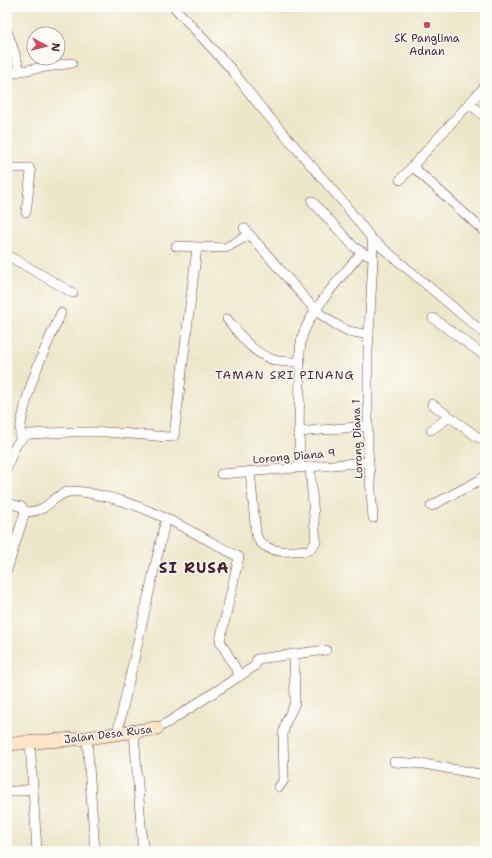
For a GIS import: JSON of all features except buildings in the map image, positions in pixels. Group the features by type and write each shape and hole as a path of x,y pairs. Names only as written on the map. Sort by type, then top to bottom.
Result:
{"street":[{"path":"174,7 232,70 258,104 372,239 481,326 485,334"},
{"path":"7,31 20,71"},
{"path":"7,75 20,71 72,63"},
{"path":"400,180 485,86"},
{"path":"469,103 485,117"},
{"path":"412,166 485,232"},
{"path":"7,168 29,168 31,172 26,212"},
{"path":"312,201 354,247 373,259"},
{"path":"176,246 225,248 247,231 316,311 348,331 369,335"},
{"name":"Lorong Diana 1","path":"372,239 373,259 369,335 368,426 373,518"},
{"path":"7,468 17,442 29,434 107,432 168,437 174,436 197,248"},
{"path":"300,467 298,432 300,348 302,336 325,296 362,252"},
{"path":"7,255 72,293"},
{"path":"20,440 26,397 61,313"},
{"path":"433,318 485,356"},
{"path":"227,319 252,348 264,356 279,361 300,362"},
{"path":"432,404 480,438 485,439"},
{"path":"431,430 450,417"},
{"path":"298,432 368,426"},
{"name":"Lorong Diana 9","path":"222,474 369,462"},
{"path":"250,471 256,534 260,542 270,549 287,551 309,550 316,542 310,467"},
{"path":"431,506 485,476"},
{"path":"25,512 36,511 43,508 61,494 68,492 80,491 111,497 166,518 239,557 220,641 240,676"},
{"path":"7,503 22,507 25,512 7,570"},
{"path":"117,734 166,518"},
{"path":"279,787 284,780 283,743 286,722 295,703 294,654 326,650"},
{"name":"Jalan Desa Rusa","path":"7,744 87,738 157,728 255,666 257,659 294,654"},
{"path":"134,732 142,851"},
{"path":"87,738 95,851"},
{"path":"30,742 37,851"},
{"path":"394,762 424,764 485,775"},
{"path":"7,792 33,789"}],"place":[{"name":"SK Panglima Adnan","path":"427,25"}],"district":[{"name":"TAMAN SRI PINANG","path":"285,375"},
{"name":"SI RUSA","path":"194,568"}]}
